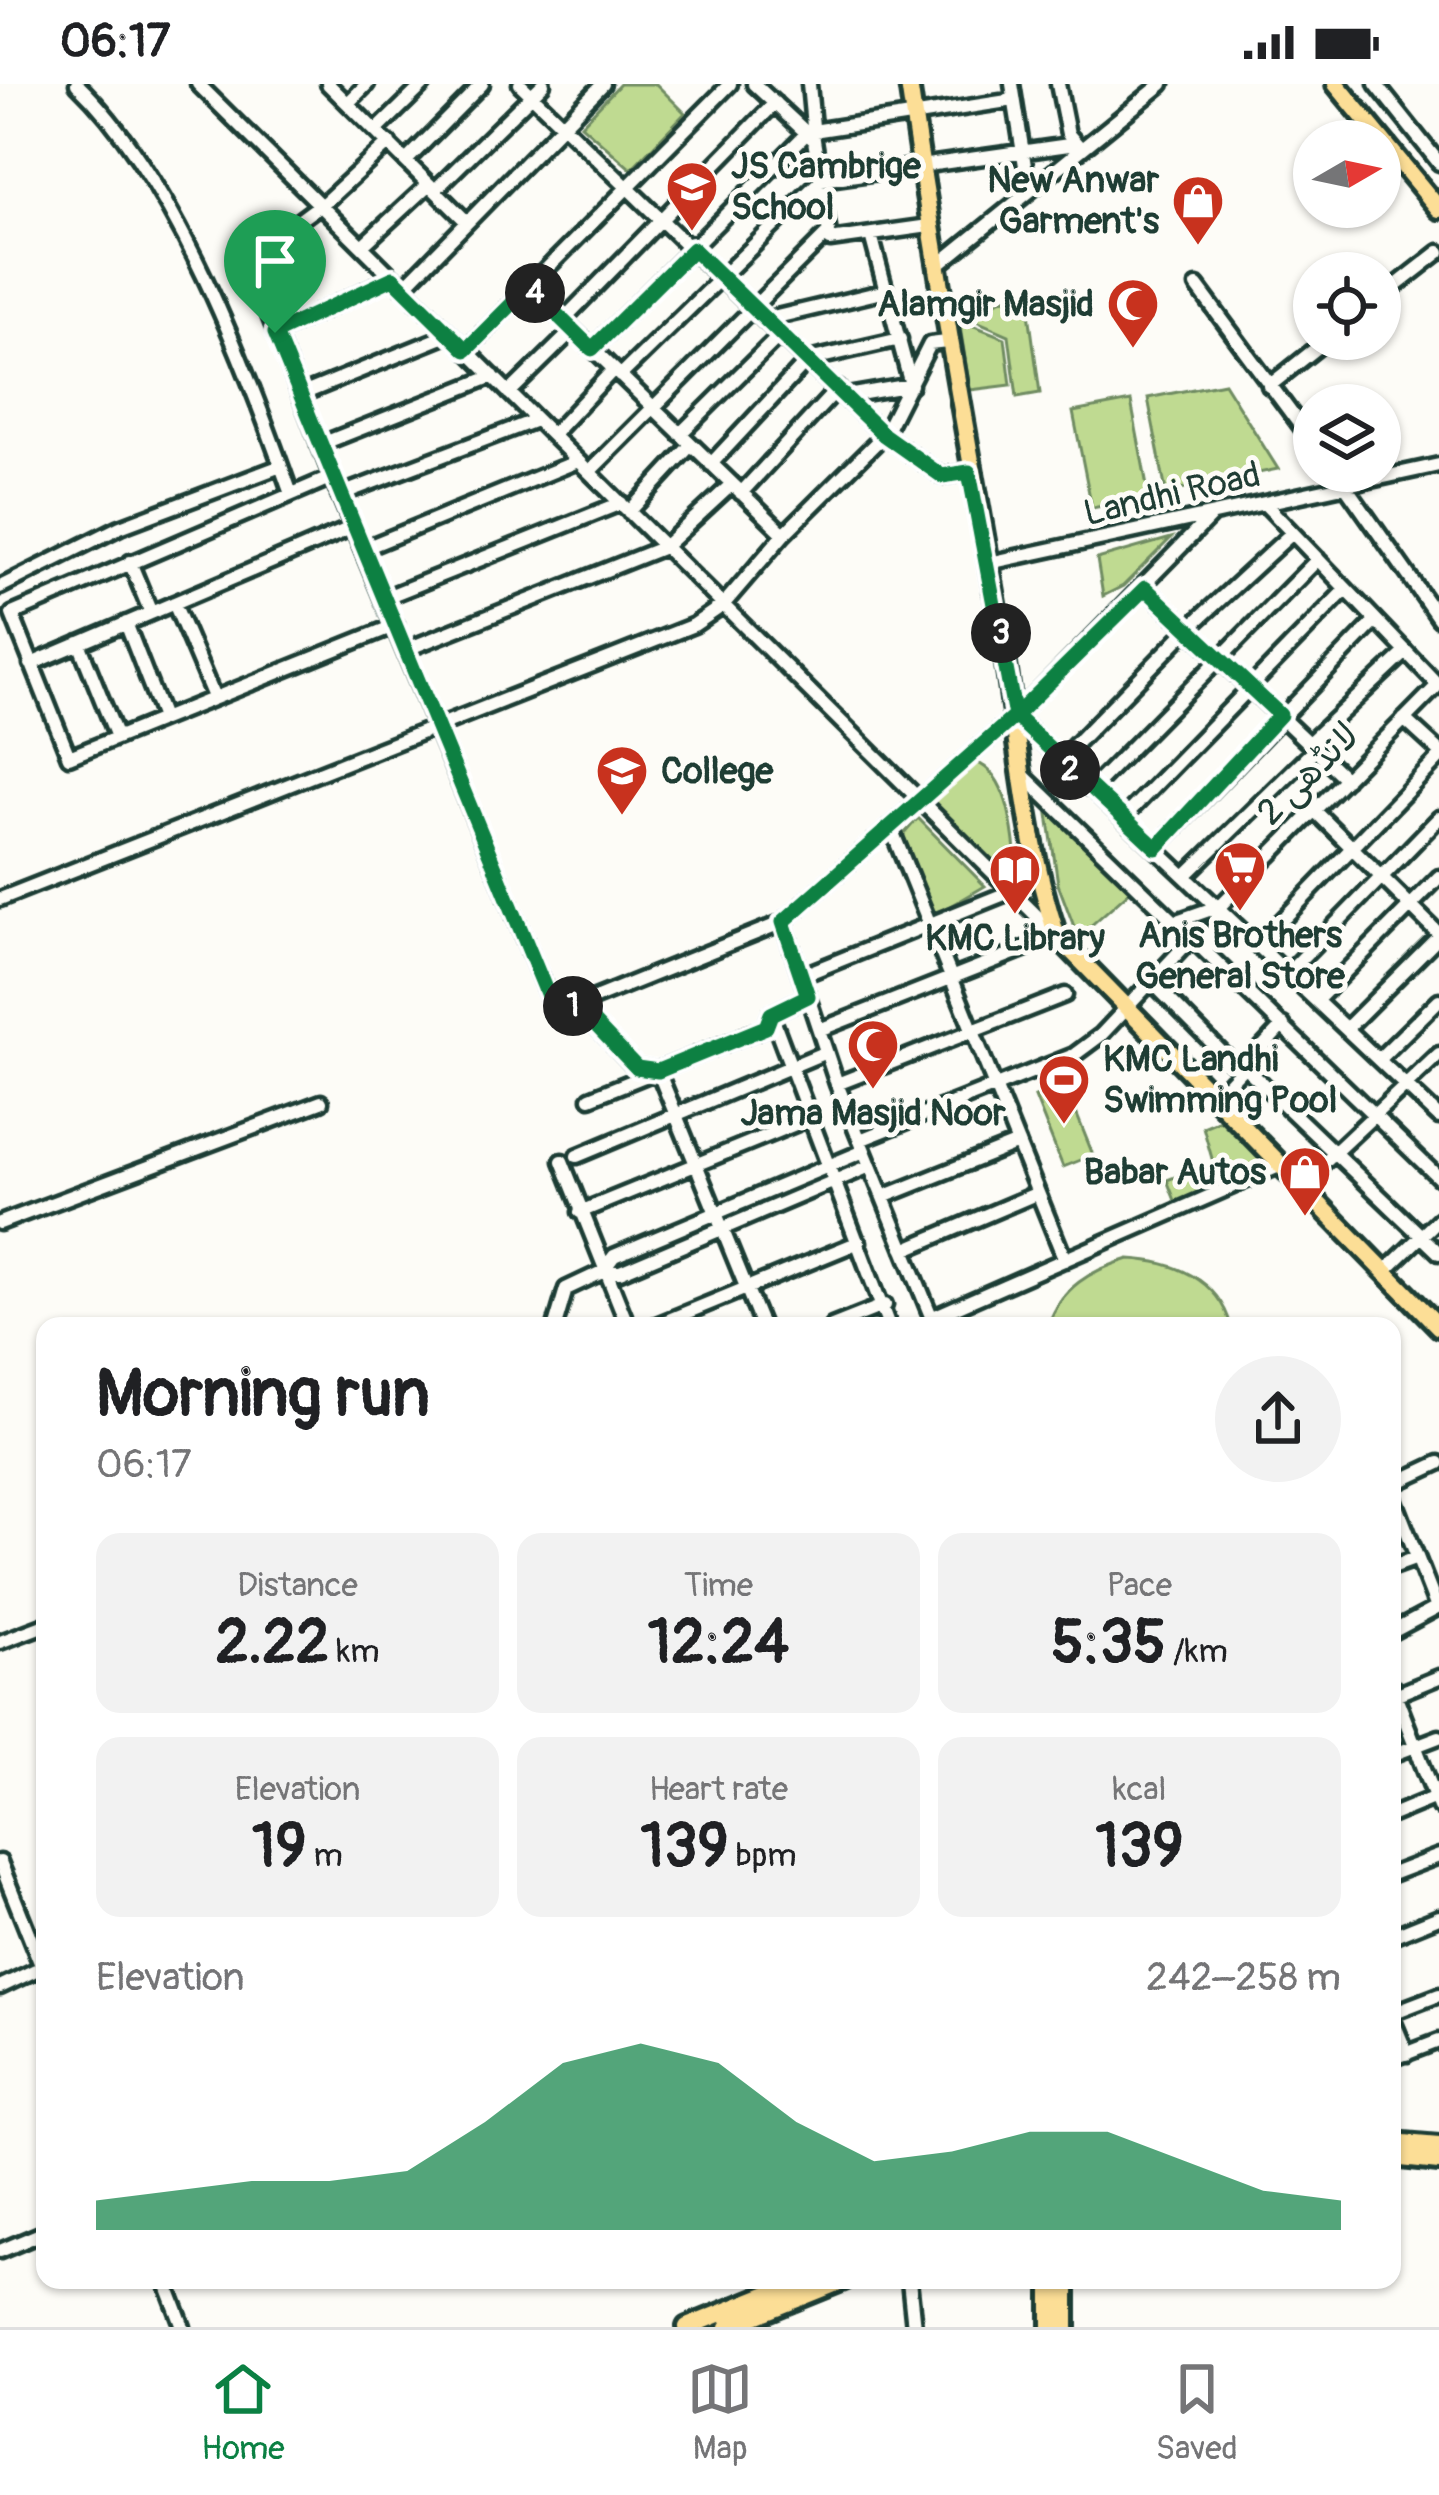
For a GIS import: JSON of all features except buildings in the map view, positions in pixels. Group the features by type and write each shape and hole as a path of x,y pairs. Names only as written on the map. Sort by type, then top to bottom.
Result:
{"main road":[{"path":"909,84 947,342 1015,716 1036,873 1057,936 1125,1011 1439,1327"},
{"path":"1336,84 1439,209"},
{"path":"1401,2144 1436,2154"},
{"path":"1401,2157 1436,2154"},
{"path":"687,2327 780,2289"},
{"path":"728,2327 822,2289"},
{"path":"1051,2289 1051,2327"},
{"path":"1066,2289 1066,2327"}],"street":[{"path":"77,84 153,184 233,341 291,494"},
{"path":"198,84 1057,936 819,1030"},
{"path":"348,104 367,84"},
{"path":"376,131 424,84"},
{"path":"406,161 482,84"},
{"path":"520,84 884,435 942,476 969,472"},
{"path":"362,246 543,84"},
{"path":"275,333 398,283 467,222 603,84"},
{"path":"466,350 730,84"},
{"path":"754,84 811,135"},
{"path":"809,84 811,135 830,240 929,226"},
{"path":"1012,84 1029,191"},
{"path":"1058,84 1068,134 1079,147"},
{"path":"935,268 1162,84"},
{"path":"333,86 467,222"},
{"path":"1383,87 1434,146 1439,163"},
{"path":"592,349 811,135 1015,100"},
{"path":"509,393 775,103"},
{"path":"388,143 321,206 248,259 332,477 553,1008 577,1005 783,922 1015,716 1210,517"},
{"path":"552,435 820,180 1079,147"},
{"path":"363,549 584,466 829,232"},
{"path":"871,235 910,385"},
{"path":"1401,282 1439,252"},
{"path":"1197,286 1293,417"},
{"path":"529,287 784,534"},
{"path":"764,320 886,291"},
{"path":"300,395 450,334"},
{"path":"680,434 780,335"},
{"path":"711,464 808,360 900,339"},
{"path":"0,899 438,730 694,625 723,605 784,534 884,435 929,344 947,342"},
{"path":"1269,386 1302,360"},
{"path":"319,445 493,376"},
{"path":"405,650 664,547 843,392 910,385"},
{"path":"340,495 536,419"},
{"path":"384,598 625,508 691,445"},
{"name":"Landhi Road","path":"1401,473 1439,465"},
{"path":"0,587 120,527 281,466"},
{"path":"332,477 12,614 69,757 395,625"},
{"name":"Landhi Road","path":"989,563 1316,492"},
{"path":"1351,492 1439,619"},
{"path":"1265,504 1439,685"},
{"path":"31,664 353,527"},
{"path":"1060,760 1189,628 1292,532"},
{"path":"1091,789 1318,559"},
{"path":"130,562 151,613"},
{"path":"1145,588 1346,779"},
{"path":"1123,818 1346,590"},
{"path":"174,603 214,697"},
{"path":"1156,848 1376,620"},
{"path":"126,623 163,718"},
{"path":"79,643 117,737"},
{"path":"1186,875 1406,652"},
{"name":"لانڈھی 2","path":"1220,906 1439,685"},
{"path":"1015,716 1439,1118"},
{"path":"1259,944 1439,754 1404,719"},
{"path":"1023,775 1439,1178"},
{"path":"1315,811 1439,935 1347,1028"},
{"path":"1289,972 1439,818"},
{"path":"891,828 1065,1260"},
{"path":"1318,999 1439,877"},
{"path":"800,976 1012,891"},
{"path":"1177,921 1220,906"},
{"path":"1207,950 1220,906"},
{"path":"783,922 837,1084 931,1317"},
{"path":"557,1317 563,1292 602,1272 614,1256 1074,1055 1125,1011 1193,937"},
{"path":"1152,982 1439,1253"},
{"path":"837,1084 1065,995"},
{"path":"590,1098 766,1027 771,1014 808,996"},
{"path":"1379,1059 1439,1000"},
{"path":"577,1005 637,1068 658,1071"},
{"path":"771,1014 887,1317"},
{"path":"1213,1100 1283,1024"},
{"path":"624,1317 580,1212 570,1158 826,1052"},
{"path":"1299,1186 1439,1054"},
{"path":"658,1071 758,1317"},
{"path":"0,1223 321,1102"},
{"path":"580,1212 810,1118"},
{"path":"883,1197 1018,1143"},
{"path":"602,1272 620,1272 870,1166"},
{"path":"944,1317 1279,1166"},
{"path":"904,1250 1038,1193"},
{"path":"1384,1272 1439,1219"},
{"path":"675,1317 860,1242"},
{"path":"855,1317 885,1305"},
{"path":"1401,1492 1439,1462"},
{"path":"1401,1518 1438,1608 1401,1627"},
{"path":"1401,1564 1417,1558"},
{"path":"0,1642 36,1628"},
{"path":"1401,1687 1439,1677"},
{"path":"1401,1710 1438,1800 1401,1812"},
{"path":"1401,1751 1439,1737"},
{"path":"1401,1871 1439,1856"},
{"path":"0,1862 36,1951"},
{"path":"1401,1932 1439,1917"},
{"path":"0,1987 36,1974"},
{"path":"1401,2012 1439,1995"},
{"path":"1401,2040 1406,2054"},
{"path":"1401,2056 1439,2041"},
{"path":"0,2251 36,2236"},
{"path":"168,2289 183,2327"},
{"path":"910,2289 914,2327"}],"green space":[{"path":"620,84 656,84 685,113 631,169 581,125"},
{"path":"1026,291 1040,393 1017,397 1009,335 960,314"},
{"path":"959,320 1005,338 1011,385 970,390"},
{"path":"1224,383 1278,469 1166,492 1148,398"},
{"path":"1131,401 1149,497 1092,508 1073,412"},
{"path":"1171,538 1123,586 1103,596 1097,559"},
{"path":"975,762 998,782 1005,799 1019,888 932,802"},
{"path":"1047,807 1132,889 1078,937 1058,884"},
{"path":"918,818 985,886 934,916 903,835"},
{"name":"KMC Landhi Swimming Pool","path":"1065,1085 1093,1155 1063,1167 1035,1097"},
{"path":"1220,1120 1265,1165 1176,1203 1167,1180 1213,1162 1203,1127"},
{"path":"1129,1259 1177,1268 1205,1284 1228,1317 1052,1317 1069,1291 1102,1269"}],"place":[{"name":"JS Cambrige School","path":"692,233"},
{"name":"New Anwar Garment's","path":"1198,247"},
{"name":"Alamgir Masjid","path":"1133,350"},
{"name":"College","path":"622,817"},
{"name":"Anis Brothers General Store","path":"1240,913"},
{"name":"KMC Library","path":"1015,916"},
{"name":"Jama Masjid Noor","path":"873,1091"},
{"name":"KMC Landhi Swimming Pool","path":"1064,1126"},
{"name":"Babar Autos","path":"1305,1218"}],"route":[{"path":"275,333 393,278 466,350 529,287 592,349 693,249 884,435 942,476 969,472 1015,716 1145,588 1280,715 1156,848 1015,716 783,922 808,996 771,1014 766,1027 658,1071 637,1068 577,1005 553,1008 275,333"}]}
